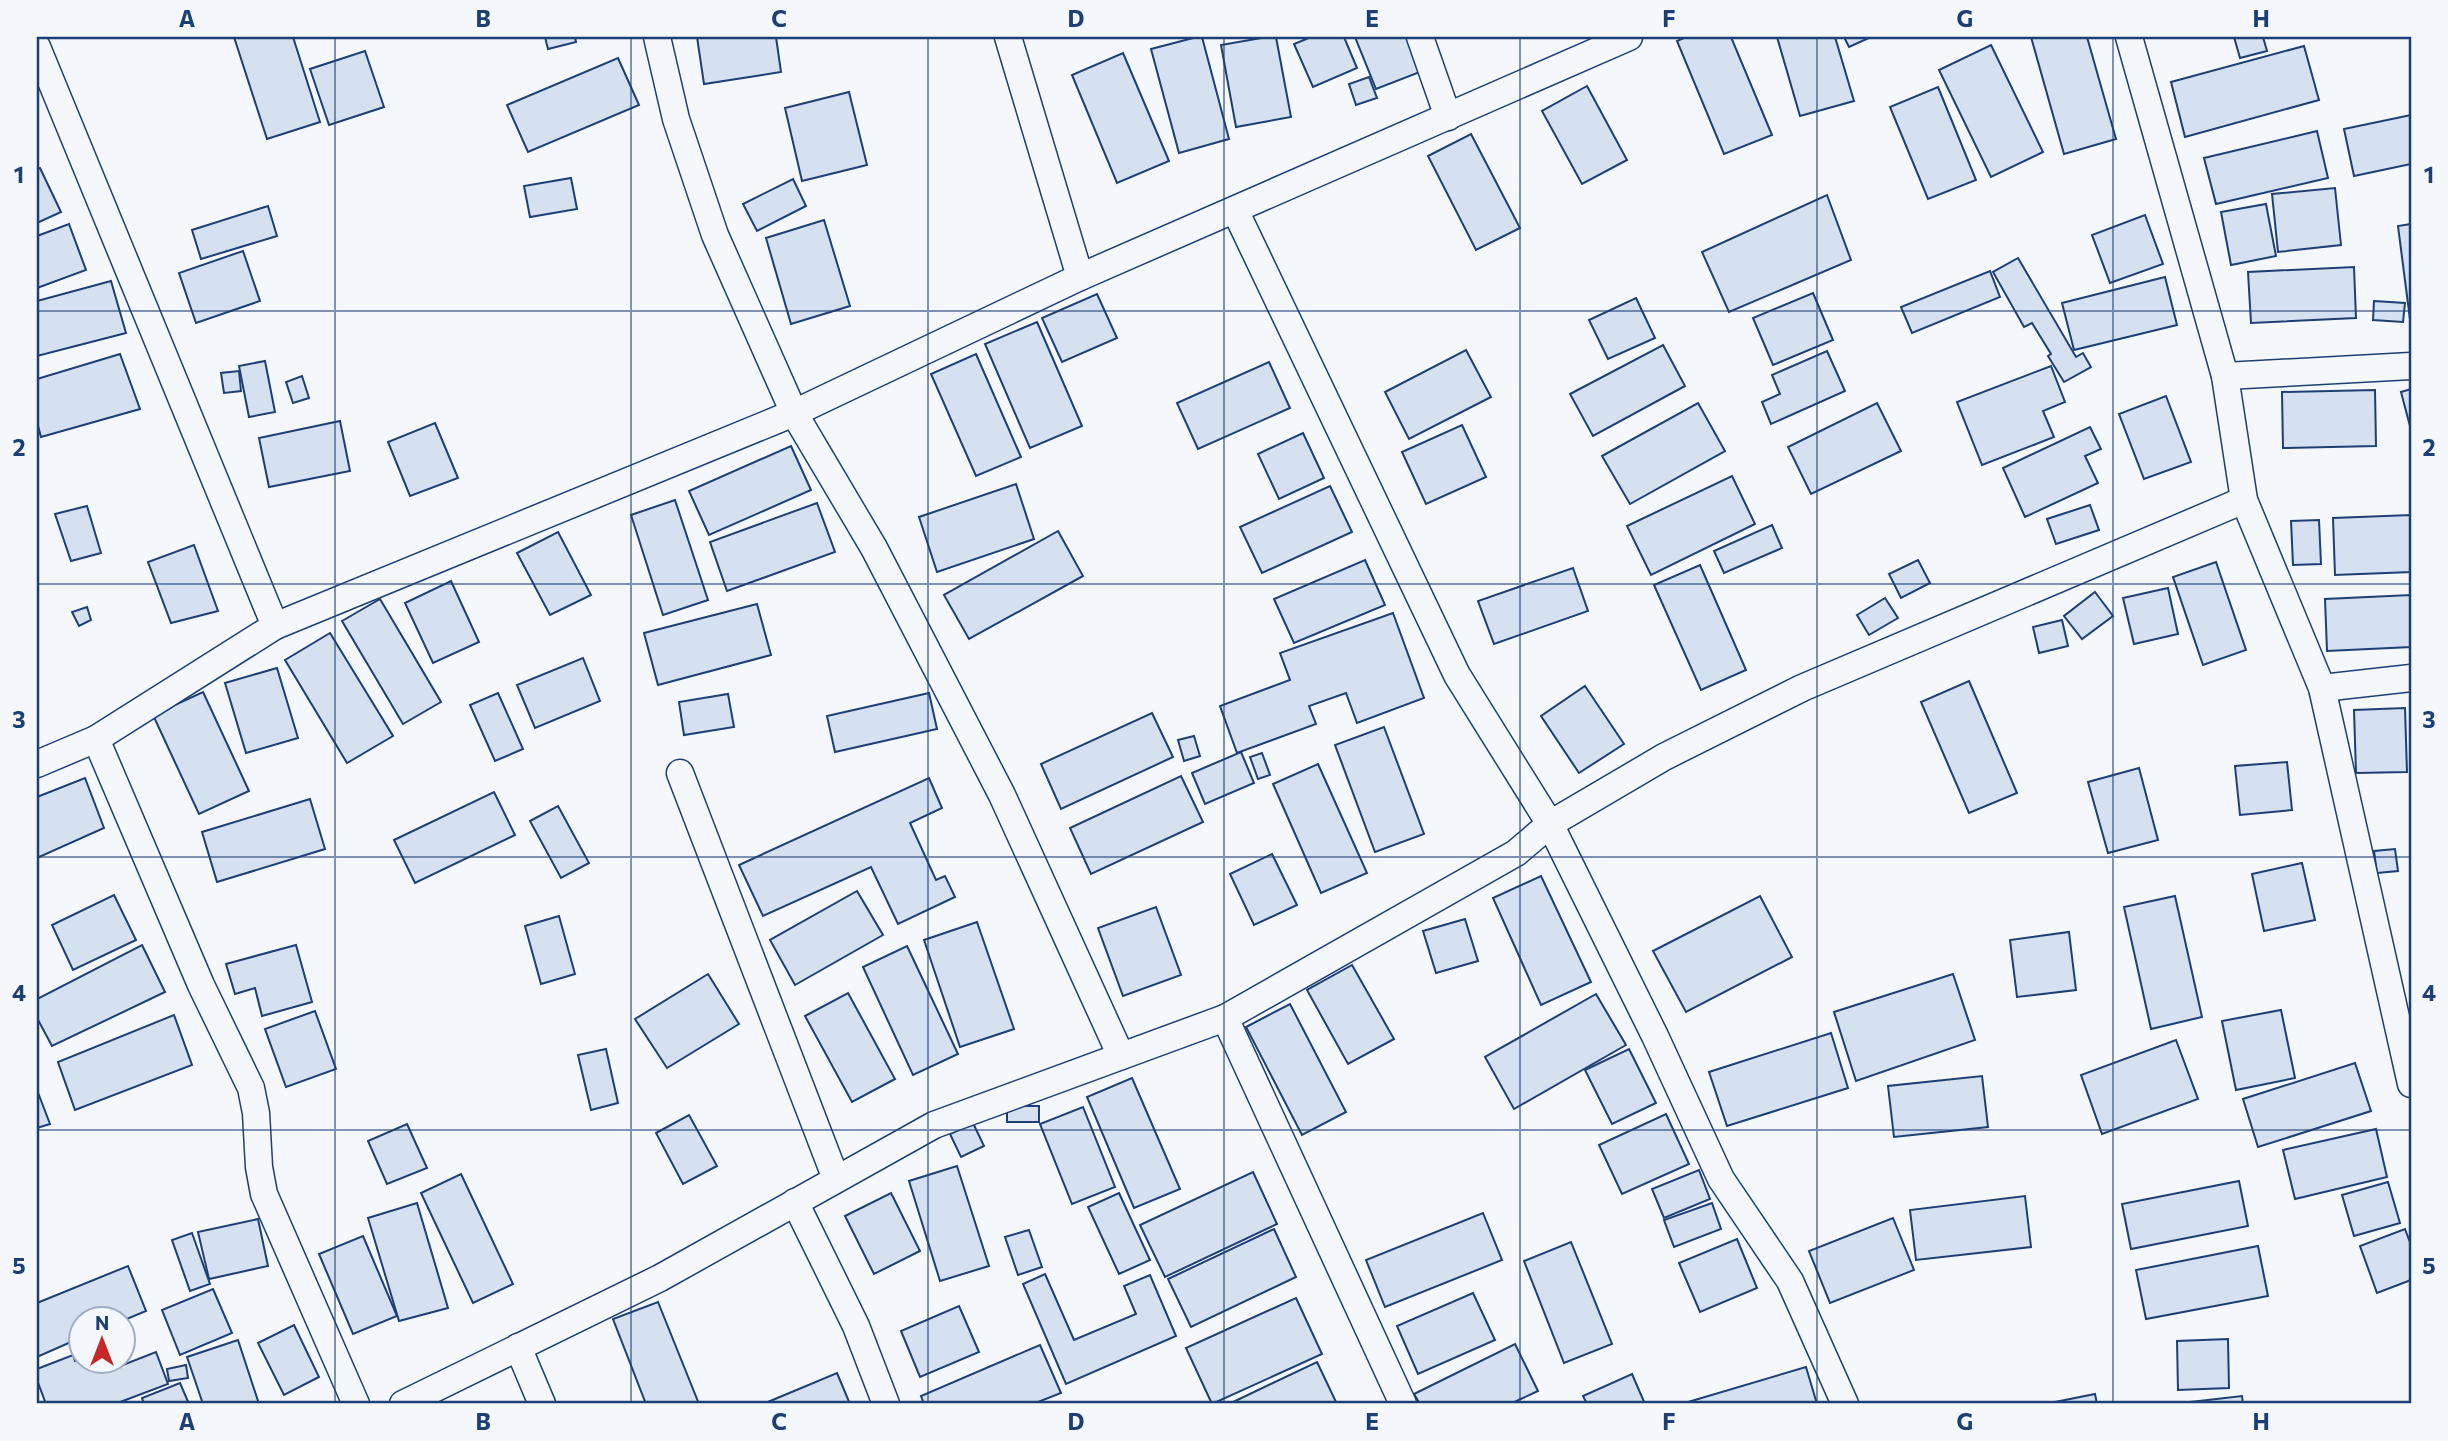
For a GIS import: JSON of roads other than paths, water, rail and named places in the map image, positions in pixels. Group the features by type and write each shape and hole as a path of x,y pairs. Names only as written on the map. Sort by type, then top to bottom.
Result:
{"street":[{"path":"657,37 676,119 715,235 794,413 880,559 996,783 1121,1056"},
{"path":"1008,37 1080,277"},
{"path":"1420,37 1448,117"},
{"path":"37,765 96,739 275,626 794,413 1080,277 1629,37"},
{"path":"2129,37 2225,376 2244,500 2322,688 2411,1084"},
{"path":"37,47 275,626"},
{"path":"1235,210 1457,675 1550,824 1655,1036 1721,1180 1790,1281 1845,1404"},
{"path":"2225,376 2411,366"},
{"path":"404,1404 660,1278 934,1125 1224,1018 1516,853 1550,824 1664,757 1802,688 2244,500"},
{"path":"2322,688 2411,678"},
{"path":"96,739 201,985 251,1088 264,1194 356,1404"},
{"path":"680,773 836,1179"},
{"path":"1224,1018 1403,1404"},
{"path":"795,1202 856,1326 886,1404"},
{"path":"518,1347 542,1404"}]}
